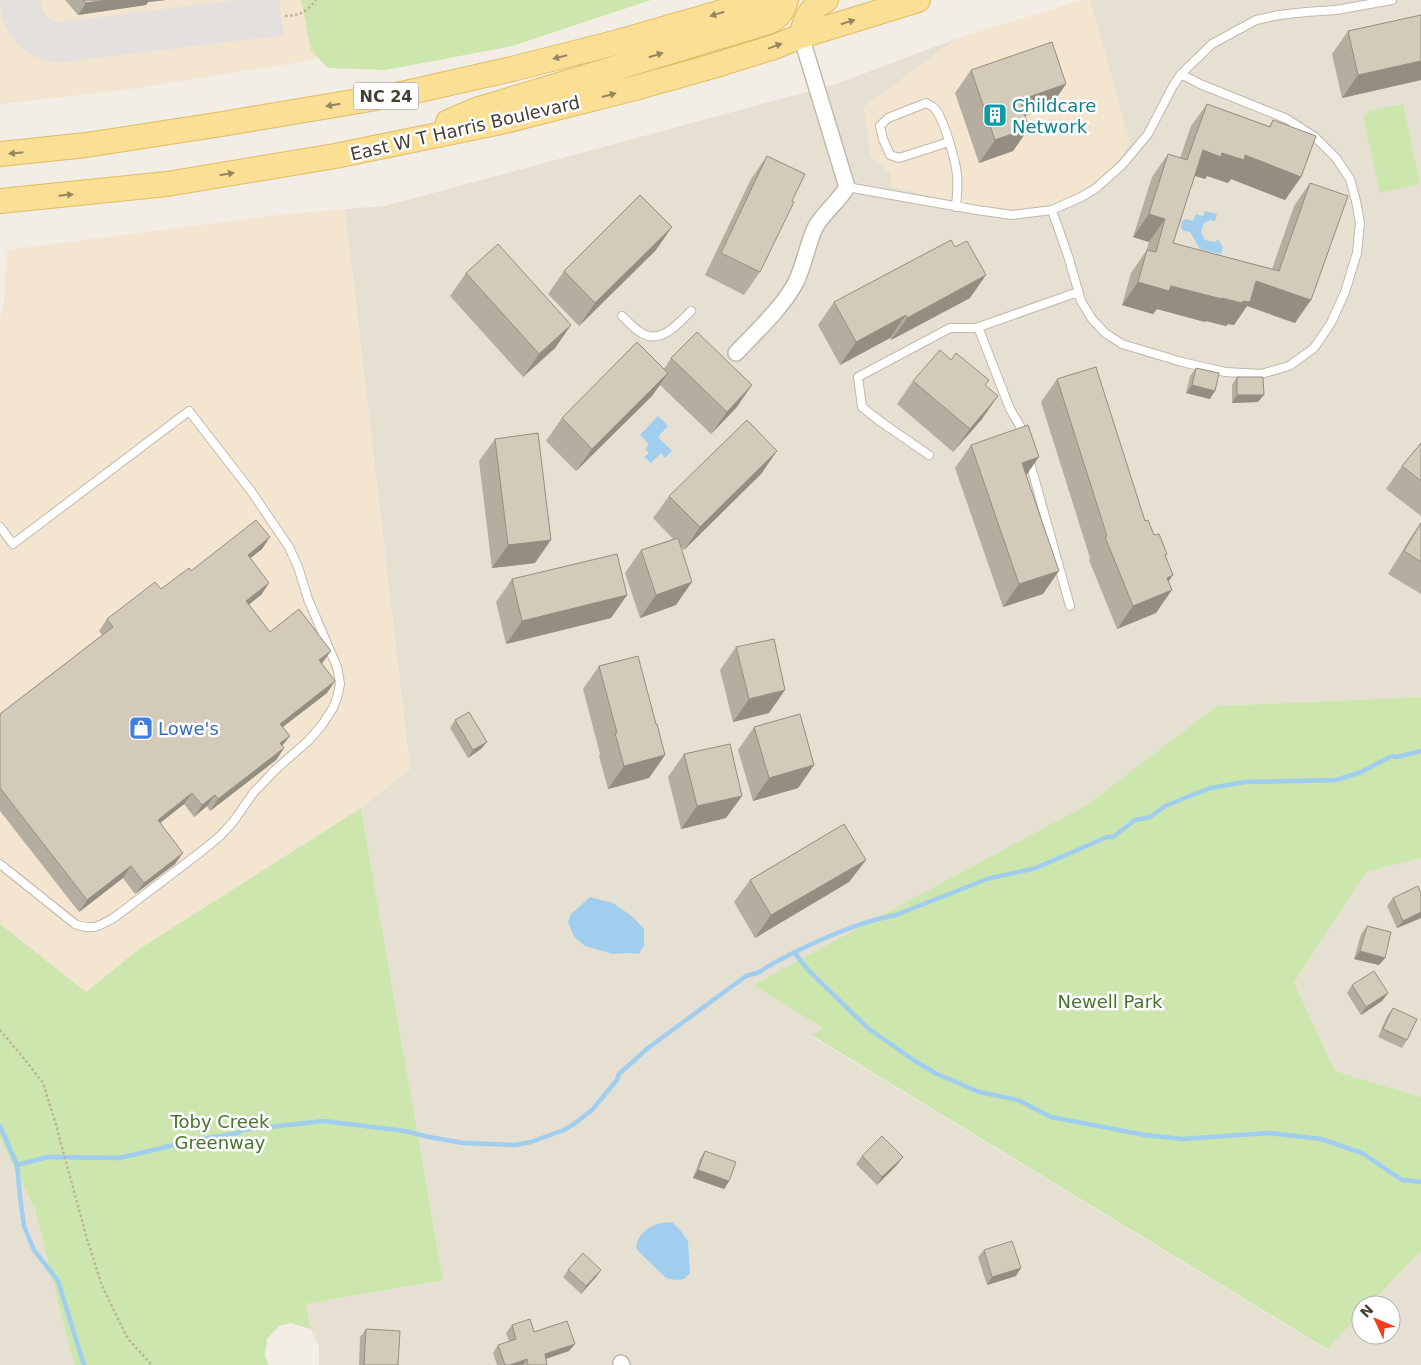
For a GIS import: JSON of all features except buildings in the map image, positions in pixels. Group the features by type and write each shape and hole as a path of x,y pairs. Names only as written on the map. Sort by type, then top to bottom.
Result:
{"main road":[{"name":"NC 24","path":"0,154 86,145 406,93 618,42 764,0"},
{"path":"395,144 476,110 768,22 780,14 786,0"},
{"path":"801,36 804,22 808,15 813,8 826,0"},
{"name":"East W T Harris Boulevard","path":"0,201 167,184 335,156 501,122 635,88 774,47 801,36 918,0"},
{"path":"0,171 148,150 192,138 222,124"}],"street":[{"path":"736,353 776,310 795,284 803,267 814,230 821,218 835,204 847,187 801,36"}],"lane":[{"path":"847,187 1012,215 1052,210 1081,197 1095,188 1122,165 1148,134 1181,74 1212,44 1256,20 1280,15 1336,10 1392,0"},
{"path":"1052,210 1081,301 1092,318 1105,332 1122,344 1182,362 1225,372 1261,374 1289,366 1314,348 1331,323 1345,292 1357,253 1360,223 1350,179 1336,158 1315,137 1287,119 1200,84 1181,74"},
{"path":"949,142 899,158 890,155 880,126 888,118 926,103 934,107 939,114 949,142 957,174 956,207"},
{"path":"929,455 862,407 858,377 950,328 978,327 1078,292"},
{"path":"622,316 641,333 651,337 665,334 691,311"},
{"path":"978,327 1010,409 1020,426 1026,445"},
{"path":"0,527 13,544 189,411 251,491 289,547 298,567 308,599 337,667 340,684 333,708 322,725 308,741 275,770 254,792 233,822 220,836 115,917 104,923 88,928 75,924 0,864"},
{"path":"1028,455 1070,606"}],"path":[{"path":"285,16 305,12 316,0"},
{"path":"0,1030 43,1083 87,1240 102,1286 122,1327 134,1346 152,1365"}],"shaded area":[{"path":"0,0 324,0 332,57 125,90 0,104"},
{"path":"0,0 40,0 42,9 47,17 60,22 236,0 279,0 284,35 55,63 33,56 21,48 9,34 1,17"},
{"path":"1082,0 1090,0 1130,143 1115,164 1092,184 1066,199 1037,208 992,211 892,187 890,173 871,156 864,107 958,38"},
{"path":"1090,0 1421,0 1421,697 1217,706 1088,804 754,985 823,1028 811,1036 1326,1349 1351,1323 1351,1345 1401,1345 1401,1295 1379,1295 1421,1251 1421,1365 319,1365 319,1346 310,1329 306,1304 443,1280 361,808 410,769 345,209 385,206 836,84 958,38 864,107 871,156 890,173 1130,144"},
{"path":"345,209 410,769 361,808 139,949 86,992 0,924 0,318 4,301 7,250 286,214"},
{"path":"1421,858 1421,1097 1335,1071 1294,983 1366,872"},
{"path":"0,1139 35,1209 75,1365 0,1365"}],"green space":[{"path":"301,0 651,0 512,46 386,70 328,68 311,50"},
{"path":"1403,104 1420,184 1380,193 1363,117 1369,111"},
{"name":"Newell Park","path":"1421,697 1421,858 1366,872 1294,983 1335,1071 1421,1097 1421,1251 1379,1295 1351,1295 1351,1324 1327,1349 811,1035 823,1028 753,985 1088,804 1217,706"},
{"name":"Toby Creek Greenway","path":"361,808 443,1280 306,1304 310,1329 291,1323 279,1326 267,1339 265,1356 269,1365 75,1365 35,1209 0,1139 0,924 86,992 139,949"}],"water":[{"path":"1205,211 1217,214 1215,221 1210,220 1204,223 1201,232 1205,240 1214,242 1218,240 1223,247 1221,254 1200,249 1190,232 1183,231 1181,227 1182,221 1186,219 1193,221 1196,214 1203,216"},
{"path":"658,416 668,426 658,437 672,451 665,458 661,453 651,463 644,457 649,453 645,449 649,444 640,435"},
{"path":"590,897 613,903 633,917 644,929 644,945 639,954 613,954 585,946 574,937 568,922 571,914"},
{"path":"672,1222 688,1241 690,1273 684,1279 666,1278 637,1250 637,1242 644,1232 657,1224"}],"waterway":[{"path":"17,1165 48,1157 119,1158 196,1140 238,1133 243,1130 324,1121 405,1131 463,1143 515,1145 531,1142 564,1130 574,1124 592,1110 617,1080 619,1074 648,1048 746,976 760,972 791,954 829,936 869,921 896,915 987,879 1036,868 1107,837 1113,837 1135,820 1150,817 1165,806 1210,788 1245,782 1336,780 1361,772 1392,756 1397,757 1421,751"},
{"path":"794,952 809,971 869,1029 935,1073 979,1092 1018,1100 1051,1117 1145,1135 1182,1139 1269,1133 1321,1139 1362,1153 1402,1180 1421,1182"},
{"path":"0,1126 17,1165 24,1226 34,1250 58,1281 84,1365"}],"place":[{"name":"Childcare Network","path":"995,115"},
{"name":"Lowe's","path":"141,728"}]}
